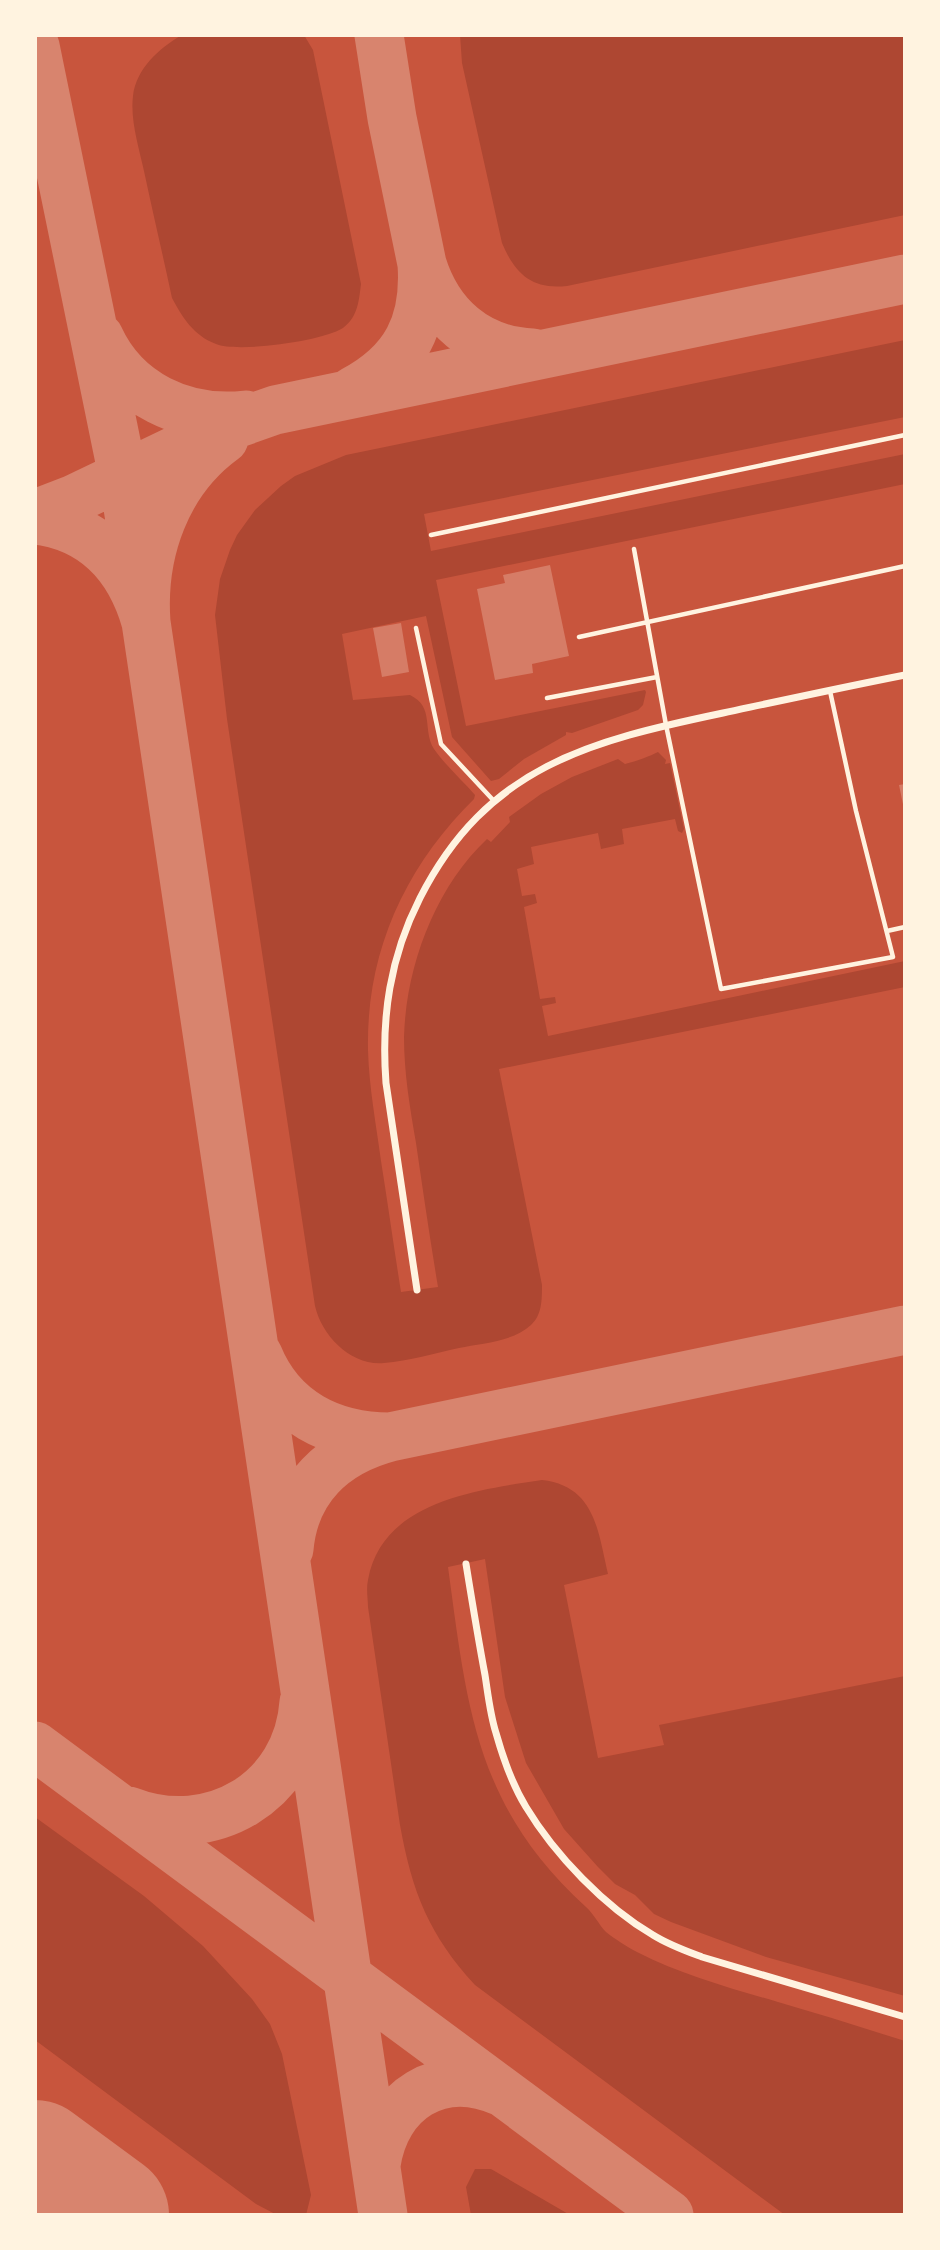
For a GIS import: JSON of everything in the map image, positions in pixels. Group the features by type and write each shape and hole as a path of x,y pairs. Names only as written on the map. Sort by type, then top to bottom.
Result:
{"street":[{"path":"417,1290 386,1083 384,1051 390,981 410,918 429,882 460,838 495,802 546,766 601,742 666,725 905,675"},
{"path":"466,1564 489,1706 495,1732 514,1785 542,1830 597,1892 654,1936 677,1947 702,1957 905,2017"}],"lane":[{"path":"432,535 905,435"},
{"path":"634,549 666,725 721,989 894,957 856,811 830,690"},
{"path":"579,636 905,566"},
{"path":"416,628 441,744 495,802"},
{"path":"547,698 657,677"},
{"path":"887,931 905,927"}],"shaded area":[{"path":"182,35 304,35 313,50 361,284 355,313 343,328 300,341 261,346 227,346 208,341 201,336 185,319 172,298 132,105 135,86 144,68 165,46"},
{"path":"460,35 905,35 905,215 567,286 555,287 534,282 519,271 502,243 462,63"},
{"path":"905,340 905,417 424,514 431,551 905,454 905,484 436,580 466,726 645,690 643,705 638,710 572,733 566,732 566,735 524,759 499,779 491,781 452,737 426,616 342,634 353,700 410,695 418,700 425,712 434,749 475,795 428,853 410,882 382,945 374,979 369,1014 370,1078 401,1292 438,1287 405,1064 406,1010 417,956 438,904 452,881 487,839 491,842 510,822 509,817 541,794 572,777 618,759 625,764 658,752 666,760 665,764 670,763 684,829 682,833 678,831 675,819 622,829 624,844 601,849 598,833 531,847 534,864 517,869 522,896 535,894 537,903 524,907 540,999 555,997 556,1003 542,1006 548,1036 905,961 905,987 499,1069 542,1285 537,1317 524,1331 487,1343 384,1363 360,1360 331,1338 315,1306 227,719 215,615 220,579 237,535 255,510 281,486 295,476 346,455"},
{"path":"542,1480 560,1484 584,1501 597,1527 608,1574 564,1585 598,1758 664,1745 659,1725 905,1676 905,1996 766,1957 671,1922 654,1914 635,1895 615,1884 564,1829 526,1763 505,1697 485,1559 448,1567 471,1709 482,1751 499,1792 520,1831 549,1869 589,1910 606,1932 637,1952 689,1974 905,2041 905,2215 785,2215 475,1985 434,1930 410,1871 400,1825 368,1607 368,1580 377,1553 392,1532 412,1516 462,1495"},
{"path":"35,1817 144,1896 203,1946 252,1999 270,2024 282,2054 311,2195 306,2215 277,2215 256,2204 35,2040"},
{"path":"475,2169 491,2169 570,2215 471,2215 466,2187"}],"building":[{"path":"550,565 569,656 532,664 533,673 495,680 477,589 505,583 503,575"},
{"path":"401,623 409,672 382,677 373,628"},
{"path":"905,784 905,809 904,809 899,785"}],"taxiway":[{"path":"379,35 392,118 422,264"},
{"path":"35,46 123,476 383,2215"},
{"path":"353,391 387,368 409,339 420,305 422,264 438,300 462,327 494,346 533,353"},
{"path":"35,514 74,499 218,430 275,410 905,279"},
{"path":"99,337 124,374 159,400 201,414 246,415"},
{"path":"35,520 75,531 107,553 130,583 146,622 148,570 161,520 187,475 224,439"},
{"path":"390,1437 905,1330"},
{"path":"258,1355 280,1392 311,1417 348,1432 390,1437 351,1452 320,1476 299,1508 289,1549"},
{"path":"129,1811 160,1819 190,1820 219,1814 245,1802 268,1784 286,1762 298,1734 304,1702"},
{"path":"35,1746 669,2215"},
{"path":"376,2165 381,2142 391,2122 403,2106 419,2094 437,2086 457,2082 479,2084 502,2092"}],"runway":[{"path":"35,2162 107,2215"}]}
